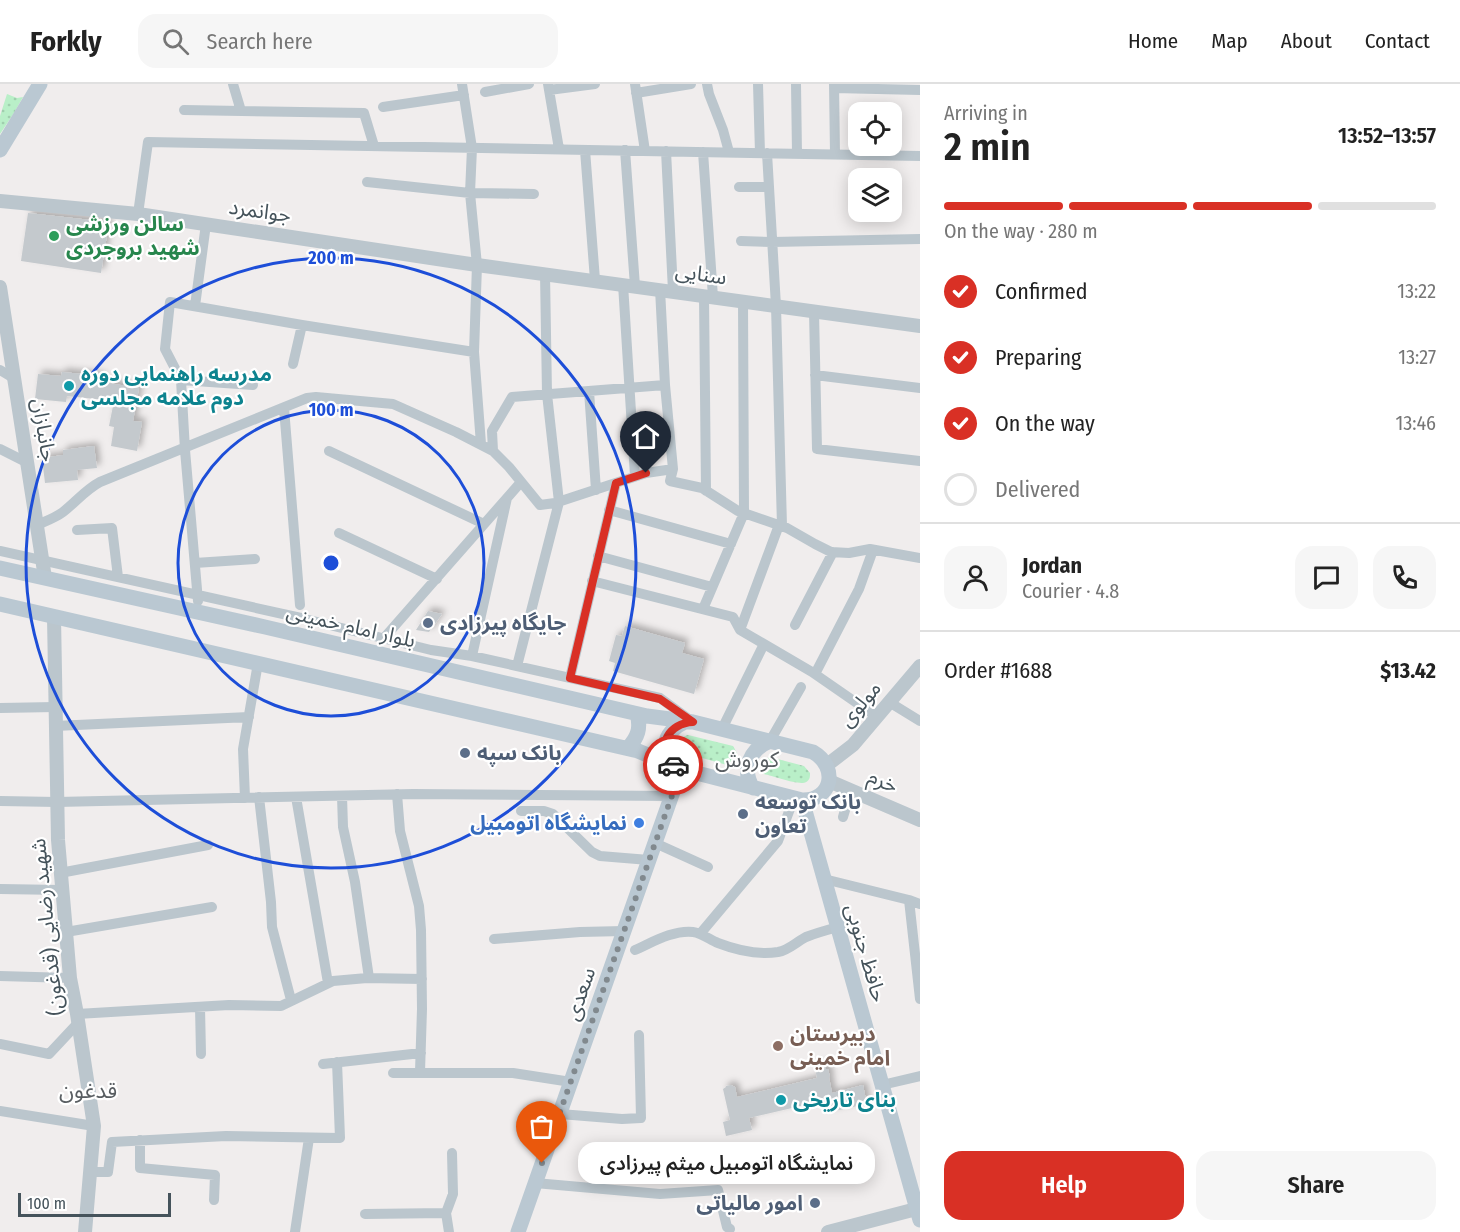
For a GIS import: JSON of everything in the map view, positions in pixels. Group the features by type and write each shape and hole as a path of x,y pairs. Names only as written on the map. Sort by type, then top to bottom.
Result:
{"main road":[{"path":"0,150 40,84"},
{"name":"بلوار امام خمینی","path":"0,568 637,714 693,722"},
{"path":"0,604 628,748 678,768 798,799 809,800 816,797 823,792 829,781 827,765 820,756 813,752 693,722 678,725 667,737 666,753 669,760 678,768"},
{"path":"628,748 636,740 639,731 637,714"},
{"path":"726,781 737,774 744,759 744,744 737,733"},
{"path":"753,788 747,776 750,762 758,748 770,741"},
{"name":"سعدی","path":"518,1232 672,796 678,768"},
{"name":"حافظ جنوبی","path":"798,799 824,879 919,1212"}],"street":[{"path":"233,84 241,111"},
{"path":"485,92 529,84"},
{"path":"559,149 548,87 595,84"},
{"path":"645,151 635,88 691,84"},
{"path":"707,84 729,152"},
{"path":"740,630 781,525 776,306 758,84"},
{"path":"796,84 797,153"},
{"path":"836,154 834,86 920,90"},
{"path":"383,107 463,90 472,148 470,193 477,265 474,352 481,444"},
{"path":"184,110 364,112 374,146"},
{"path":"138,214 148,142 920,156"},
{"path":"585,150 596,280"},
{"path":"625,150 629,388 635,476"},
{"path":"666,151 665,385 673,469 670,482 702,488 744,513 781,525 833,552 849,553 873,549 920,558"},
{"path":"703,152 708,296 706,490"},
{"path":"367,182 470,193 534,194"},
{"path":"739,187 768,186"},
{"name":"جوانمرد","path":"0,201 138,214 477,265"},
{"path":"195,306 206,224"},
{"path":"741,241 920,239"},
{"name":"سنایی","path":"477,265 920,326"},
{"path":"517,666 559,502 547,394 545,273"},
{"name":"جانبازان","path":"0,287 45,578"},
{"path":"703,609 744,513 743,301"},
{"path":"199,613 181,380 165,349 170,302 474,352"},
{"path":"814,312 817,449 920,461"},
{"path":"293,364 302,325"},
{"path":"0,370 15,379"},
{"path":"815,375 920,388"},
{"path":"181,380 253,385"},
{"path":"493,451 492,431 512,397 665,385"},
{"path":"589,391 596,490"},
{"path":"37,525 53,519 100,482 307,398 393,404 411,411 493,451 540,504 559,502 646,473 673,469"},
{"path":"284,408 300,605"},
{"path":"0,448 28,463"},
{"path":"329,451 484,524"},
{"path":"384,638 521,482"},
{"path":"570,678 616,483"},
{"path":"472,656 507,498"},
{"path":"609,510 731,544"},
{"path":"77,531 112,528 118,576"},
{"path":"339,533 437,579"},
{"path":"815,674 859,589 873,549"},
{"path":"0,551 197,594 431,650 472,656 660,699 693,722"},
{"path":"795,625 833,552"},
{"path":"598,556 712,588"},
{"path":"195,563 255,559"},
{"path":"592,580 733,617 740,630 815,674 877,717"},
{"path":"265,627 270,611"},
{"name":"(قدغون) شهید رضایی","path":"54,617 60,873 70,978 94,1126 85,1232"},
{"path":"722,729 764,644"},
{"path":"245,798 243,748 258,663"},
{"name":"مولوی","path":"827,765 854,745 920,666"},
{"path":"770,741 801,687"},
{"path":"625,691 637,714"},
{"path":"890,702 920,721"},
{"path":"0,708 55,707"},
{"path":"55,726 249,717"},
{"name":"خرم","path":"829,781 920,820"},
{"path":"843,817 851,790"},
{"path":"0,801 57,802 397,794 672,796"},
{"path":"397,794 400,831 418,906 421,930 420,1072"},
{"path":"342,796 343,827 355,882 369,978"},
{"path":"260,797 272,927 291,1000"},
{"path":"296,797 328,983"},
{"path":"700,934 778,841 798,799"},
{"path":"521,811 544,811 553,814 592,852 600,856 649,860"},
{"path":"655,843 708,867"},
{"path":"60,873 208,845"},
{"path":"824,879 920,904"},
{"path":"0,889 62,890"},
{"path":"909,900 920,999"},
{"path":"66,933 212,907"},
{"path":"635,950 669,935 695,932 717,942 751,952 778,952 806,937 838,927"},
{"path":"494,939 624,931"},
{"path":"0,976 70,978"},
{"path":"0,1044 49,1054 78,1019 229,1005 281,1006 333,981 369,978 422,979"},
{"path":"200,1007 201,1054"},
{"path":"560,1114 622,1119 641,1118 639,1035"},
{"path":"323,1064 421,1053"},
{"path":"89,1172 108,1172 112,1142 226,1136 340,1138 338,1062"},
{"path":"393,1073 513,1073 571,1082"},
{"path":"882,1085 920,1076"},
{"path":"0,1111 94,1126"},
{"path":"295,1232 309,1138"},
{"path":"140,1140 140,1168 215,1175 214,1200"},
{"path":"449,1232 446,1213 453,1194 452,1153"},
{"path":"535,1183 660,1194 718,1190 727,1227 730,1229"},
{"path":"828,1232 919,1212"},
{"path":"365,1214 446,1213"}],"green space":[{"path":"7,94 17,98 23,97 0,134 0,116"},
{"path":"688,735 733,746 737,753 735,761 727,765 681,752 677,746 681,739"},
{"path":"770,757 804,766 810,773 809,779 798,783 762,773 759,764"}],"building":[{"path":"28,213 109,222 101,273 21,261"},
{"path":"62,372 103,376 102,382 139,388 133,421 142,422 137,451 111,446 114,427 109,426 114,401 67,396 66,402 35,399 38,374 61,376"},
{"path":"94,446 97,468 77,470 78,480 45,483 42,458 63,455 63,450"},
{"path":"428,611 442,614 429,632 416,630"},
{"path":"625,626 685,643 682,653 704,659 694,694 613,671 615,663 609,661 616,635 622,636"},
{"path":"823,1064 828,1069 832,1093 863,1085 867,1104 825,1113 822,1101 749,1118 752,1130 726,1136 723,1122 730,1120 723,1089 726,1086 735,1087 737,1097 817,1078 815,1068"}],"way so far":[{"path":"542,1163 681,770 673,765"}],"place":[{"name":"سالن ورزشی شهید بروجردی","path":"54,236"},
{"name":"مدرسه راهنمایی دوره دوم علامه مجلسی","path":"69,386"},
{"name":"جایگاه پیرزادی","path":"428,623"},
{"name":"بانک سپه","path":"465,753"},
{"name":"بانک توسعه تعاون","path":"743,814"},
{"name":"نمایشگاه اتومبیل","path":"639,823"},
{"name":"دبیرستان امام خمینی","path":"778,1046"},
{"name":"بنای تاریخی","path":"781,1100"},
{"name":"نمایشگاه اتومبیل میثم پیرزادی","path":"542,1163"},
{"name":"امور مالیاتی","path":"815,1203"}],"district":[{"name":"کوروش","path":"747,759"},
{"name":"قدغون","path":"88,1090"}],"route":[{"path":"646,473 616,483 570,678 660,699 693,722 678,725 667,737 666,753 673,765"}]}
